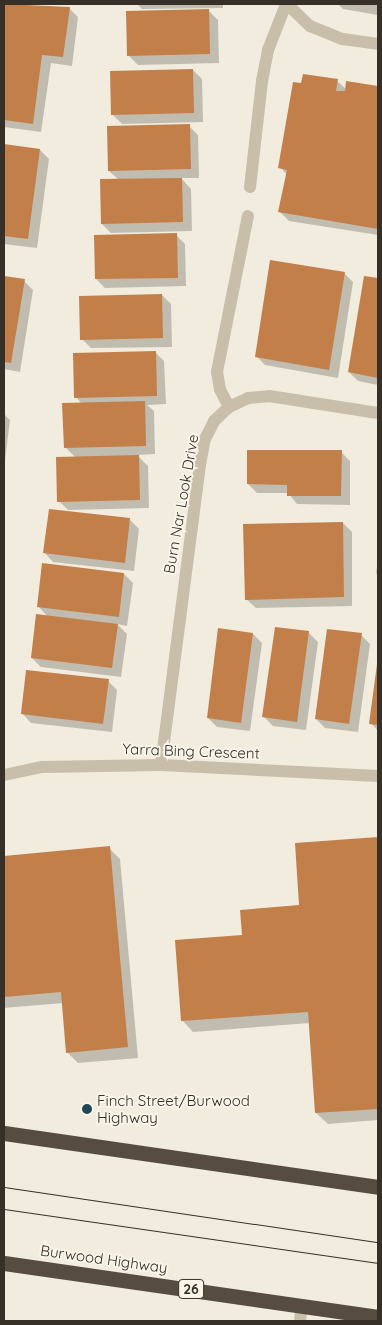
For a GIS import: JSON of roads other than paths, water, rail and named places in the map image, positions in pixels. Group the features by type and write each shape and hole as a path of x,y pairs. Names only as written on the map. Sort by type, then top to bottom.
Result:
{"highway":[{"path":"4,1133 378,1187"},
{"name":"Burwood Highway","path":"4,1263 378,1317"}],"street":[{"path":"250,187 268,50 287,4 310,26 343,39 378,44"},
{"path":"229,407 220,389 217,372 248,216"},
{"name":"Burn Nar Look Drive","path":"161,764 204,447 214,421 229,407 248,398 269,396 378,413"},
{"name":"Yarra Bing Crescent","path":"4,775 42,767 161,764 378,776"},
{"path":"300,1321 302,1306"}],"tram line":[{"path":"4,1187 378,1242"},
{"path":"4,1209 378,1263"}],"place":[{"name":"Finch Street/Burwood Highway","path":"87,1109"}]}
